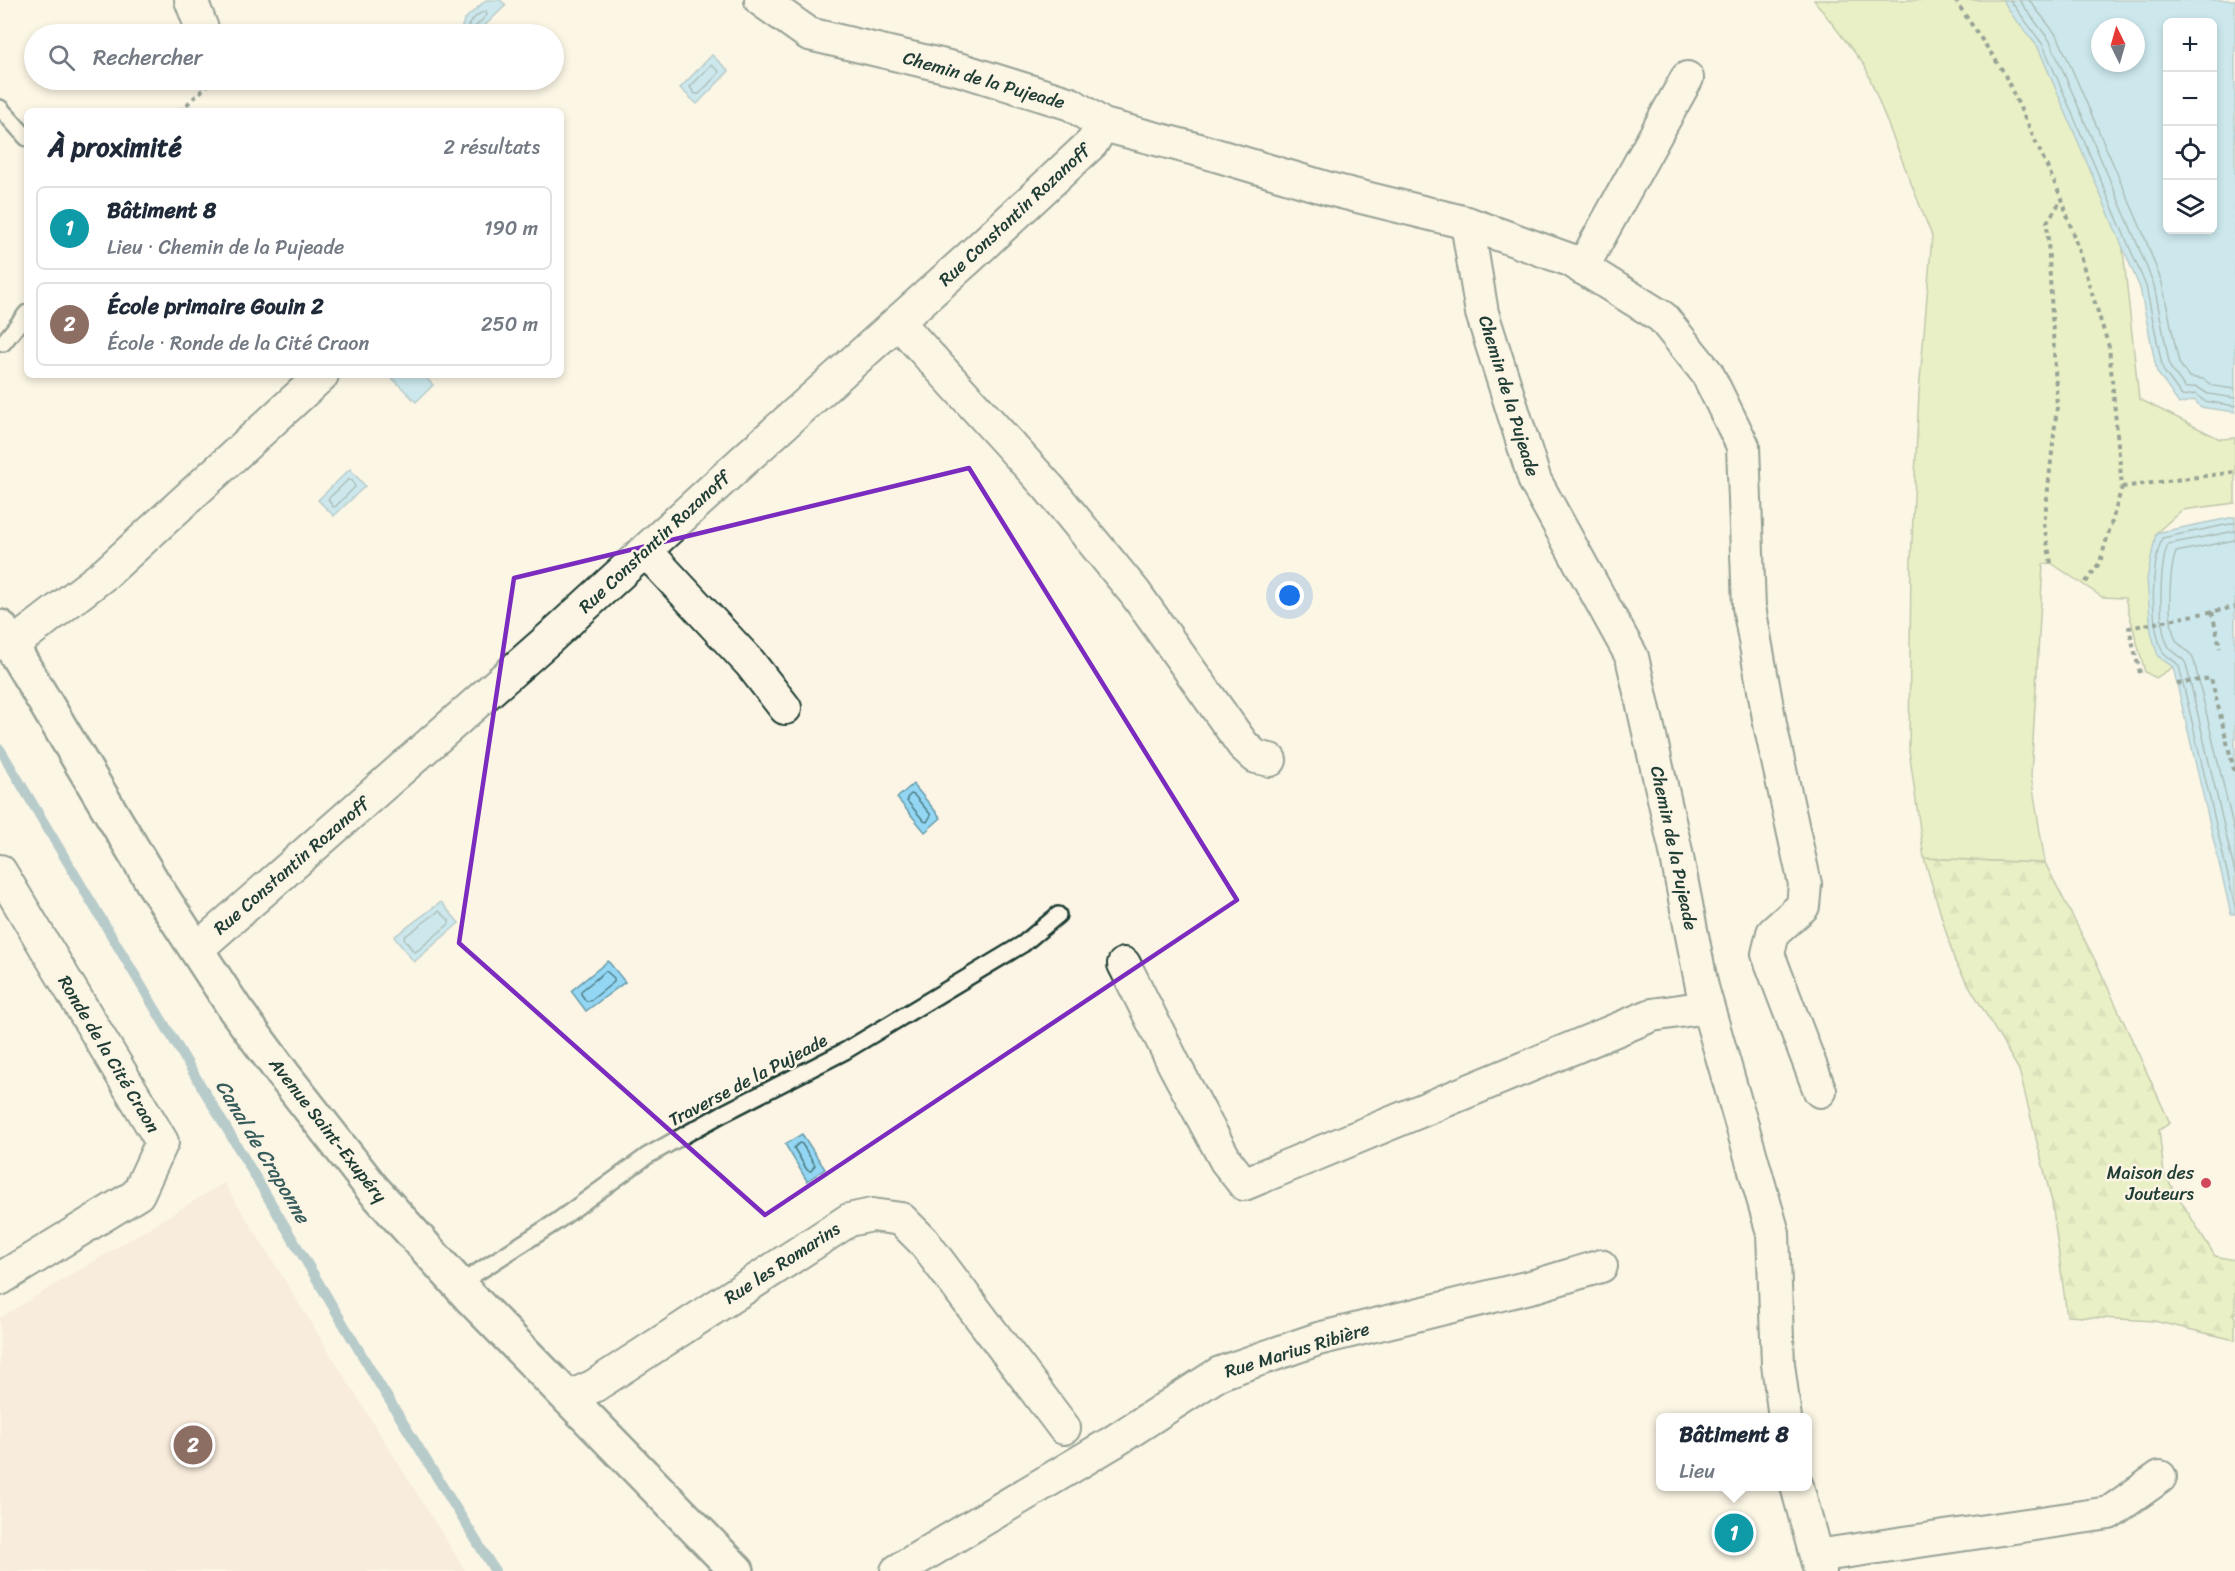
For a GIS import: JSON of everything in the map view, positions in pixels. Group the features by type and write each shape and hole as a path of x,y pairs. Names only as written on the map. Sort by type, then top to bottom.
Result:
{"main road":[{"name":"Avenue Saint-Exupéry","path":"6,637 90,781 235,1009 372,1188 458,1283 737,1571"}],"street":[{"path":"191,0 200,24"},
{"name":"Chemin de la Pujeade","path":"761,0 809,34 962,70 1071,104 1103,125 1199,150 1333,190 1467,223 1482,313 1535,481 1632,657 1675,847 1707,1007 1773,1233 1778,1364 1784,1413"},
{"path":"1582,268 1687,78"},
{"name":"Rue Constantin Rozanoff","path":"196,950 551,637 898,322 1092,143 1103,125"},
{"path":"1467,223 1570,260 1662,317 1707,373 1743,446 1749,607 1771,729 1805,884 1803,906 1773,933 1768,954 1820,1091"},
{"path":"898,322 1049,488 1128,585 1243,745 1256,757 1270,759"},
{"path":"6,637 106,573 319,378"},
{"path":"641,554 656,562 750,663 785,708"},
{"name":"Ronde de la Cité Craon","path":"0,871 162,1142 138,1194 0,1279"},
{"path":"1124,964 1226,1161 1244,1184 1652,1015 1707,1007"},
{"name":"Rue les Romarins","path":"568,1398 594,1386 849,1220 872,1215 901,1219 923,1241 1064,1428"},
{"name":"Rue Marius Ribière","path":"897,1571 1113,1442 1220,1373 1318,1339 1538,1285 1601,1266"},
{"path":"1798,1491 1818,1563 2109,1513 2160,1477"}],"lane":[{"path":"0,108 24,135"},
{"path":"3,343 24,317"},
{"name":"Traverse de la Pujeade","path":"458,1283 556,1222 647,1156 844,1051 1023,944 1058,915"}],"path":[{"path":"1955,0 2003,71 2062,199 2109,347 2122,487 2100,562 2084,585"},
{"path":"183,108 202,90"},
{"path":"2051,563 2044,525 2057,407 2047,222 2062,199"},
{"path":"2122,487 2235,472"},
{"path":"2140,673 2129,628 2235,607"},
{"path":"2212,612 2220,648"},
{"path":"2177,684 2211,678 2235,774"}],"highlighted area":[{"path":"969,468 1237,900 765,1215 459,943 514,578"}],"shaded area":[{"path":"224,1183 465,1571 0,1571 0,1318"}],"green space":[{"path":"1814,0 2003,0 2038,47 2122,241 2139,399 2220,439 2235,438 2235,503 2182,510 2156,533 2158,656 2173,667 2156,678 2145,672 2125,598 2102,597 2051,563 2043,564 2031,776 2045,863 1924,858 1909,750 1911,561 1919,393 1932,236 1865,66"},
{"path":"1924,858 2045,863 2099,968 2170,1123 2159,1130 2164,1174 2215,1256 2235,1260 2235,1313 2233,1313 2235,1340 2154,1321 2067,1316 2052,1202 2019,1070 1955,962"}],"water":[{"path":"486,0 500,0 506,5 486,24 463,24 464,20"},
{"path":"2003,0 2235,0 2235,412 2200,407 2195,400 2179,404 2157,372 2140,288 2038,47"},
{"path":"712,55 729,71 697,104 680,88"},
{"path":"392,378 426,378 433,385 416,402"},
{"path":"350,469 365,486 334,516 318,500"},
{"path":"2235,517 2235,914 2231,914 2173,667 2158,656 2151,632 2147,579 2156,533"},
{"path":"913,784 941,818 925,832 897,798"},
{"path":"441,902 459,923 414,962 394,937"},
{"path":"608,961 625,982 586,1011 571,991"},
{"path":"802,1134 825,1169 807,1181 785,1144"}],"waterway":[{"name":"Canal de Craponne","path":"0,749 378,1382 495,1571"}],"place":[{"name":"Maison des Jouteurs","path":"2206,1183"},
{"name":"École primaire Gouin 2","path":"193,1445"},
{"name":"Bâtiment 8","path":"1734,1533"}]}
